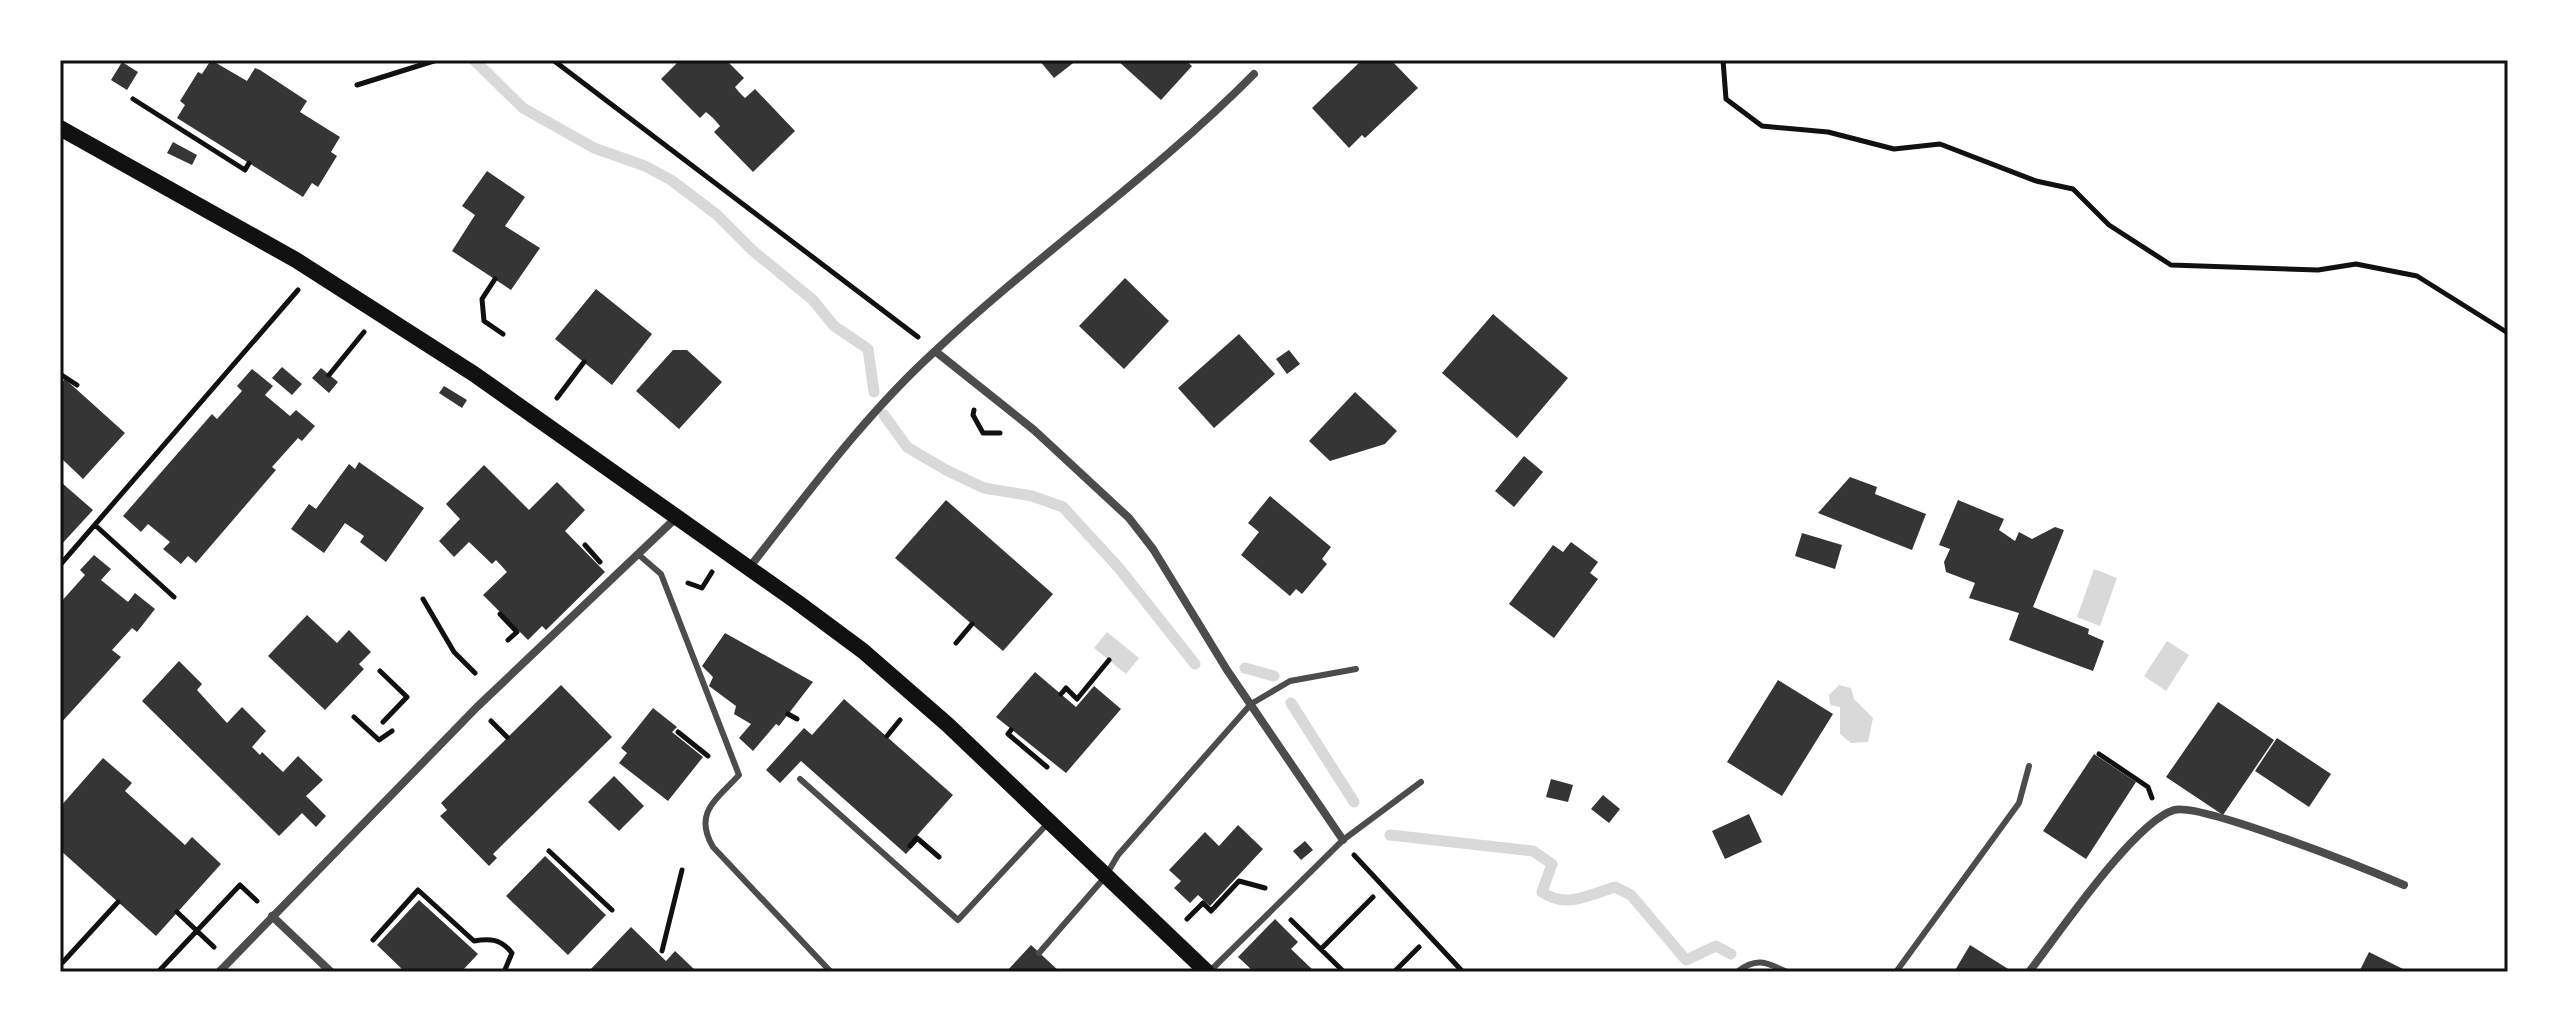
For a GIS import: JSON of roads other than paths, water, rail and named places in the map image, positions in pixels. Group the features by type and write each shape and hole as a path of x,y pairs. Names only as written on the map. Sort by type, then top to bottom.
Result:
{"main road":[{"path":"60,128 296,260 562,433 863,651 1208,972"}],"street":[{"path":"749,568 885,398 935,351 1176,150 1254,74"},
{"path":"935,351 1034,430 1129,518 1153,549 1251,704 1343,840"},
{"path":"219,972 477,707 677,517"},
{"path":"2029,972 2101,879 2159,818 2185,807 2324,852 2404,885"},
{"path":"272,916 331,972"}],"lane":[{"path":"639,555 661,574 739,775 705,815 704,832 713,847 831,972"},
{"path":"1039,953 1105,877 1118,855 1251,704 1290,681 1356,669"},
{"path":"1896,972 2019,803 2029,766"},
{"path":"800,779 958,920 1050,822"},
{"path":"1208,972 1343,840 1421,782"},
{"path":"1737,972 1750,962 1759,960 1787,972"}],"waterway":[{"path":"474,60 523,108 594,148 645,166 671,180 716,214 752,250 813,300 834,326 868,349 874,392"},
{"path":"884,415 907,447 946,470 984,488 1032,496 1063,507 1119,568 1195,664"},
{"path":"1245,668 1274,676"},
{"path":"1291,703 1354,802"},
{"path":"1390,835 1533,851 1552,864 1542,892 1551,897 1578,899 1615,887 1631,895 1686,960 1716,946 1731,954"}]}
